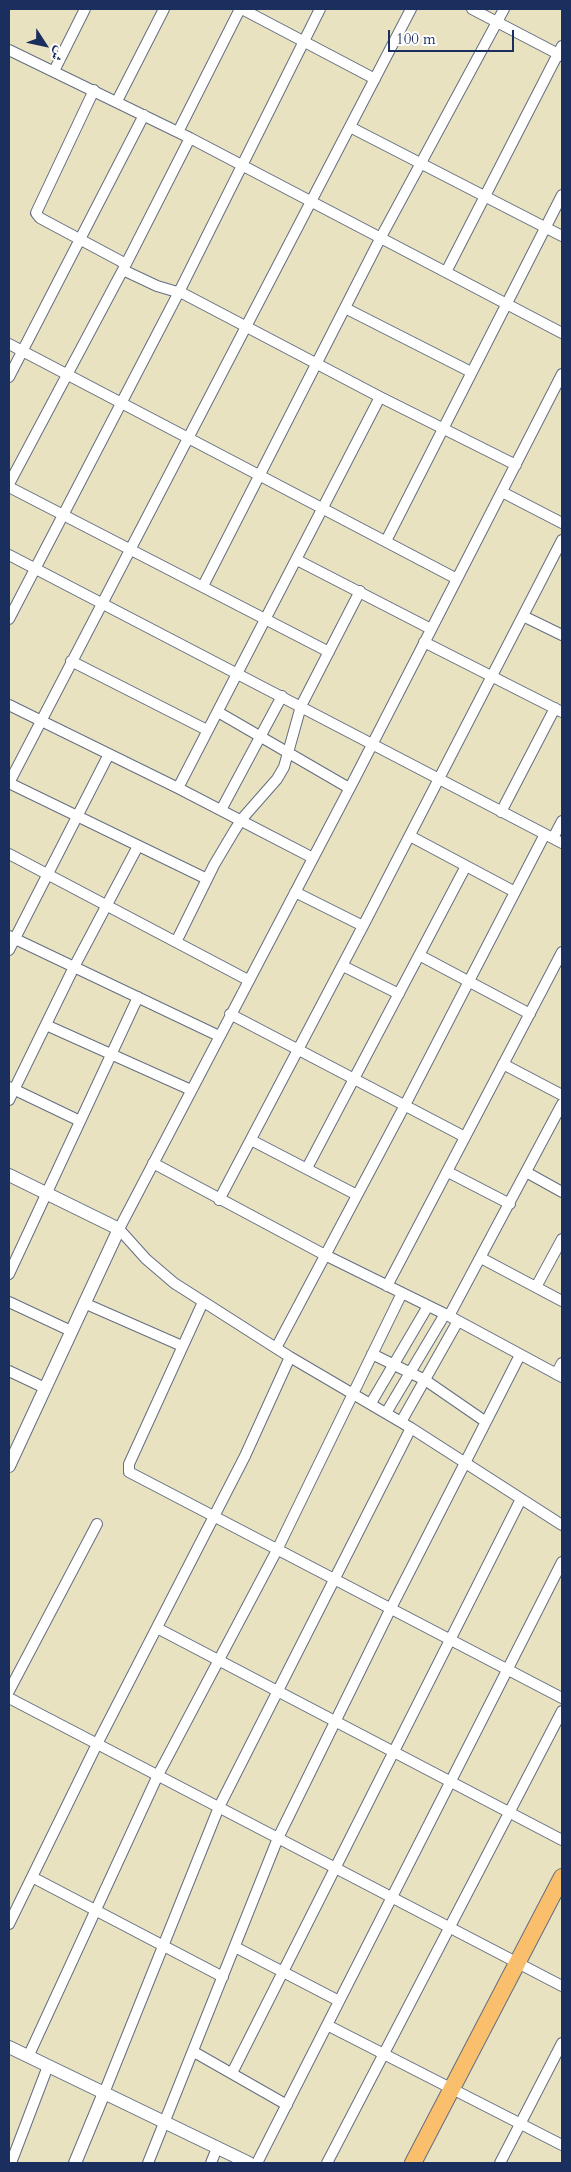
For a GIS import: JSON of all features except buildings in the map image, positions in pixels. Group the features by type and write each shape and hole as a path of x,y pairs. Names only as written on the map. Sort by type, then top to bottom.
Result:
{"main road":[{"path":"413,2163 562,1876"}],"street":[{"path":"54,71 85,9"},
{"path":"117,101 164,9"},
{"path":"178,132 241,9 375,79"},
{"path":"9,619 179,292 320,9"},
{"path":"207,879 9,783 187,437 411,9"},
{"path":"446,272 561,52 472,9"},
{"path":"203,586 381,237 504,9"},
{"path":"9,50 117,101 242,164 562,333"},
{"path":"94,90 36,213 40,218 157,286 179,292 442,429 516,465"},
{"path":"9,376 144,115"},
{"path":"350,127 562,236"},
{"path":"190,138 9,485 329,652"},
{"path":"386,541 562,195"},
{"path":"346,308 471,372"},
{"path":"9,344 323,507 457,579"},
{"path":"9,1466 119,1229 372,745 562,374"},
{"path":"178,788 380,397"},
{"path":"502,492 562,523"},
{"path":"219,1200 440,780 562,540"},
{"path":"9,555 553,839"},
{"path":"296,560 360,591 431,629"},
{"path":"176,942 207,879 241,820 277,779 289,753 295,723 301,706 360,591"},
{"path":"523,616 562,635"},
{"path":"424,642 559,710 501,812"},
{"path":"71,661 207,730"},
{"path":"221,810 282,696"},
{"path":"9,704 313,858"},
{"path":"218,712 349,788"},
{"path":"9,950 12,937 48,875 109,754"},
{"path":"276,1348 515,892 553,839 562,821"},
{"path":"410,836 515,892"},
{"path":"9,1100 11,1088 46,1025 74,967 138,846"},
{"path":"9,854 248,980"},
{"path":"307,1168 466,866"},
{"path":"295,892 364,926"},
{"path":"12,937 219,1036"},
{"path":"387,1286 562,954"},
{"path":"419,956 530,1014"},
{"path":"343,966 399,994"},
{"path":"9,1274 138,996"},
{"path":"230,1014 465,1137"},
{"path":"46,1025 190,1090"},
{"path":"503,1064 562,1095"},
{"path":"11,1088 80,1121"},
{"path":"401,1422 425,1380 451,1317 562,1104"},
{"path":"251,1140 357,1195"},
{"path":"153,1163 219,1200 451,1317 559,1376 562,1362"},
{"path":"448,1172 510,1204"},
{"path":"526,1172 562,1192"},
{"path":"9,1175 119,1229 158,1271 203,1302 290,1357 354,1392 562,1525"},
{"path":"536,1287 562,1239"},
{"path":"481,1258 562,1301"},
{"path":"28,2057 158,1775 220,1661 277,1550 402,1293"},
{"path":"9,1302 71,1331"},
{"path":"203,1302 128,1468 133,1475 562,1698"},
{"path":"84,1303 182,1346"},
{"path":"371,1403 428,1306"},
{"path":"386,1413 410,1372 451,1317"},
{"path":"372,1354 394,1363 425,1380 486,1422"},
{"path":"148,2163 278,1838 391,1608 520,1355"},
{"path":"9,1924 97,1744 245,1456 290,1357"},
{"path":"9,1371 45,1388"},
{"path":"75,2163 219,1807 411,1428"},
{"path":"232,2074 521,1499"},
{"path":"9,1691 96,1524"},
{"path":"257,2163 562,1562"},
{"path":"157,1628 562,1840"},
{"path":"9,1698 562,1986"},
{"path":"327,2163 562,1712"},
{"path":"32,1877 224,1977"},
{"path":"235,1947 339,2001"},
{"path":"327,2026 450,2090 562,2145"},
{"path":"500,2163 562,2043"},
{"path":"9,2048 249,2163"},
{"path":"194,2052 287,2104"},
{"path":"11,2163 12,2147 48,2066"},
{"path":"211,2163 217,2148"}]}
